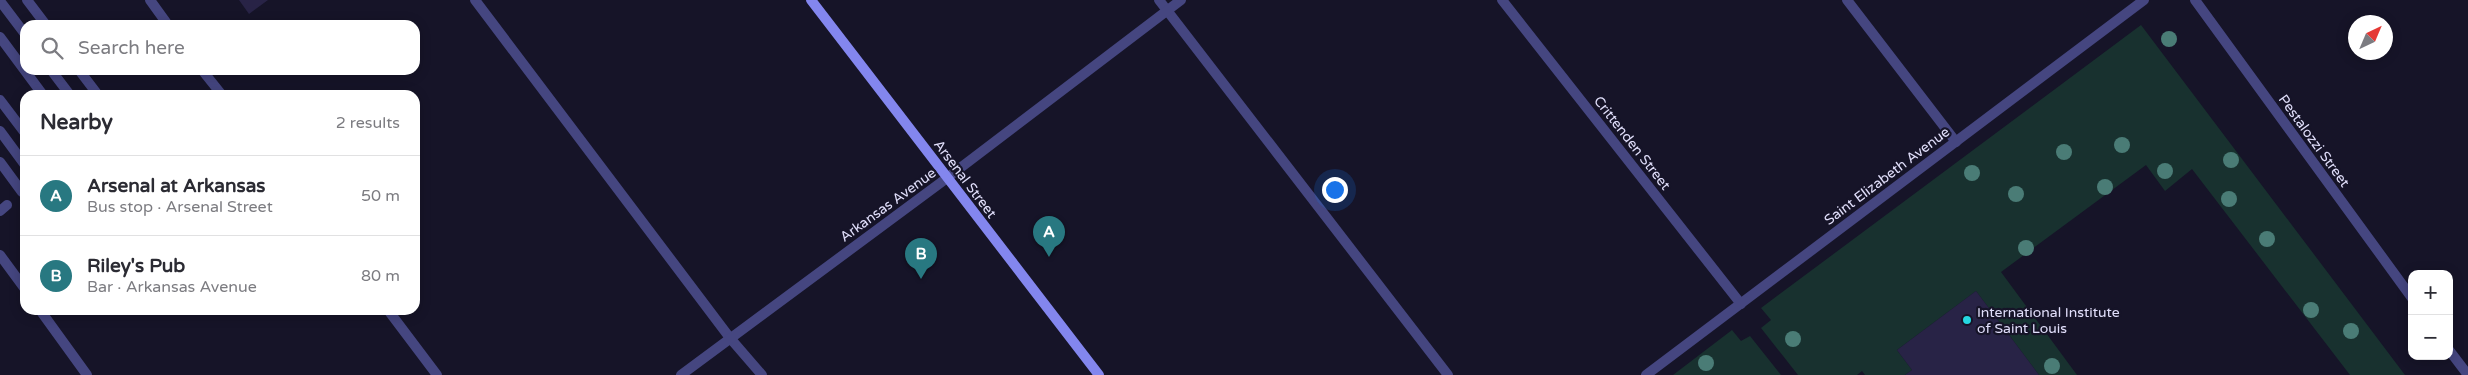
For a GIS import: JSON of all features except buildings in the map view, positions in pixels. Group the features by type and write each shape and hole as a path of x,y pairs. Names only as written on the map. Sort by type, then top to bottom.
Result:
{"main road":[{"name":"Arsenal Street","path":"811,0 1099,375"}],"street":[{"path":"27,0 42,20"},
{"path":"150,0 164,20"},
{"path":"475,0 730,338 762,375"},
{"path":"1159,0 1448,375"},
{"name":"Arkansas Avenue","path":"681,375 948,178 1180,0"},
{"name":"Crittenden Street","path":"1502,0 1741,304"},
{"path":"1847,0 1956,142"},
{"name":"Saint Elizabeth Avenue","path":"1646,375 2144,0"},
{"name":"Pestalozzi Street","path":"2195,0 2408,293"},
{"path":"0,1 20,27"},
{"path":"0,37 20,64"},
{"path":"28,75 39,90"},
{"path":"56,75 66,90"},
{"path":"83,75 94,90"},
{"path":"206,75 218,90"},
{"path":"0,100 20,126"},
{"path":"0,131 20,158"},
{"path":"0,162 20,189"},
{"path":"0,255 20,282"},
{"path":"44,315 87,375"},
{"path":"392,315 437,375"},
{"path":"2453,355 2468,375"}],"green space":[{"path":"2141,25 2405,375 2350,375 2192,169 2165,191 2146,165 2001,272 2077,375 2039,375 1976,291 1897,350 1912,370 1905,375 1865,375 1862,371 1857,375 1798,375 1761,328 1771,320 1761,308"},
{"path":"1732,330 1741,341 1750,336 1781,375 1673,375"}],"place":[{"name":"Arsenal at Arkansas","path":"1049,257"},
{"name":"Riley's Pub","path":"921,279"},
{"name":"International Institute of Saint Louis","path":"1967,320"}]}
